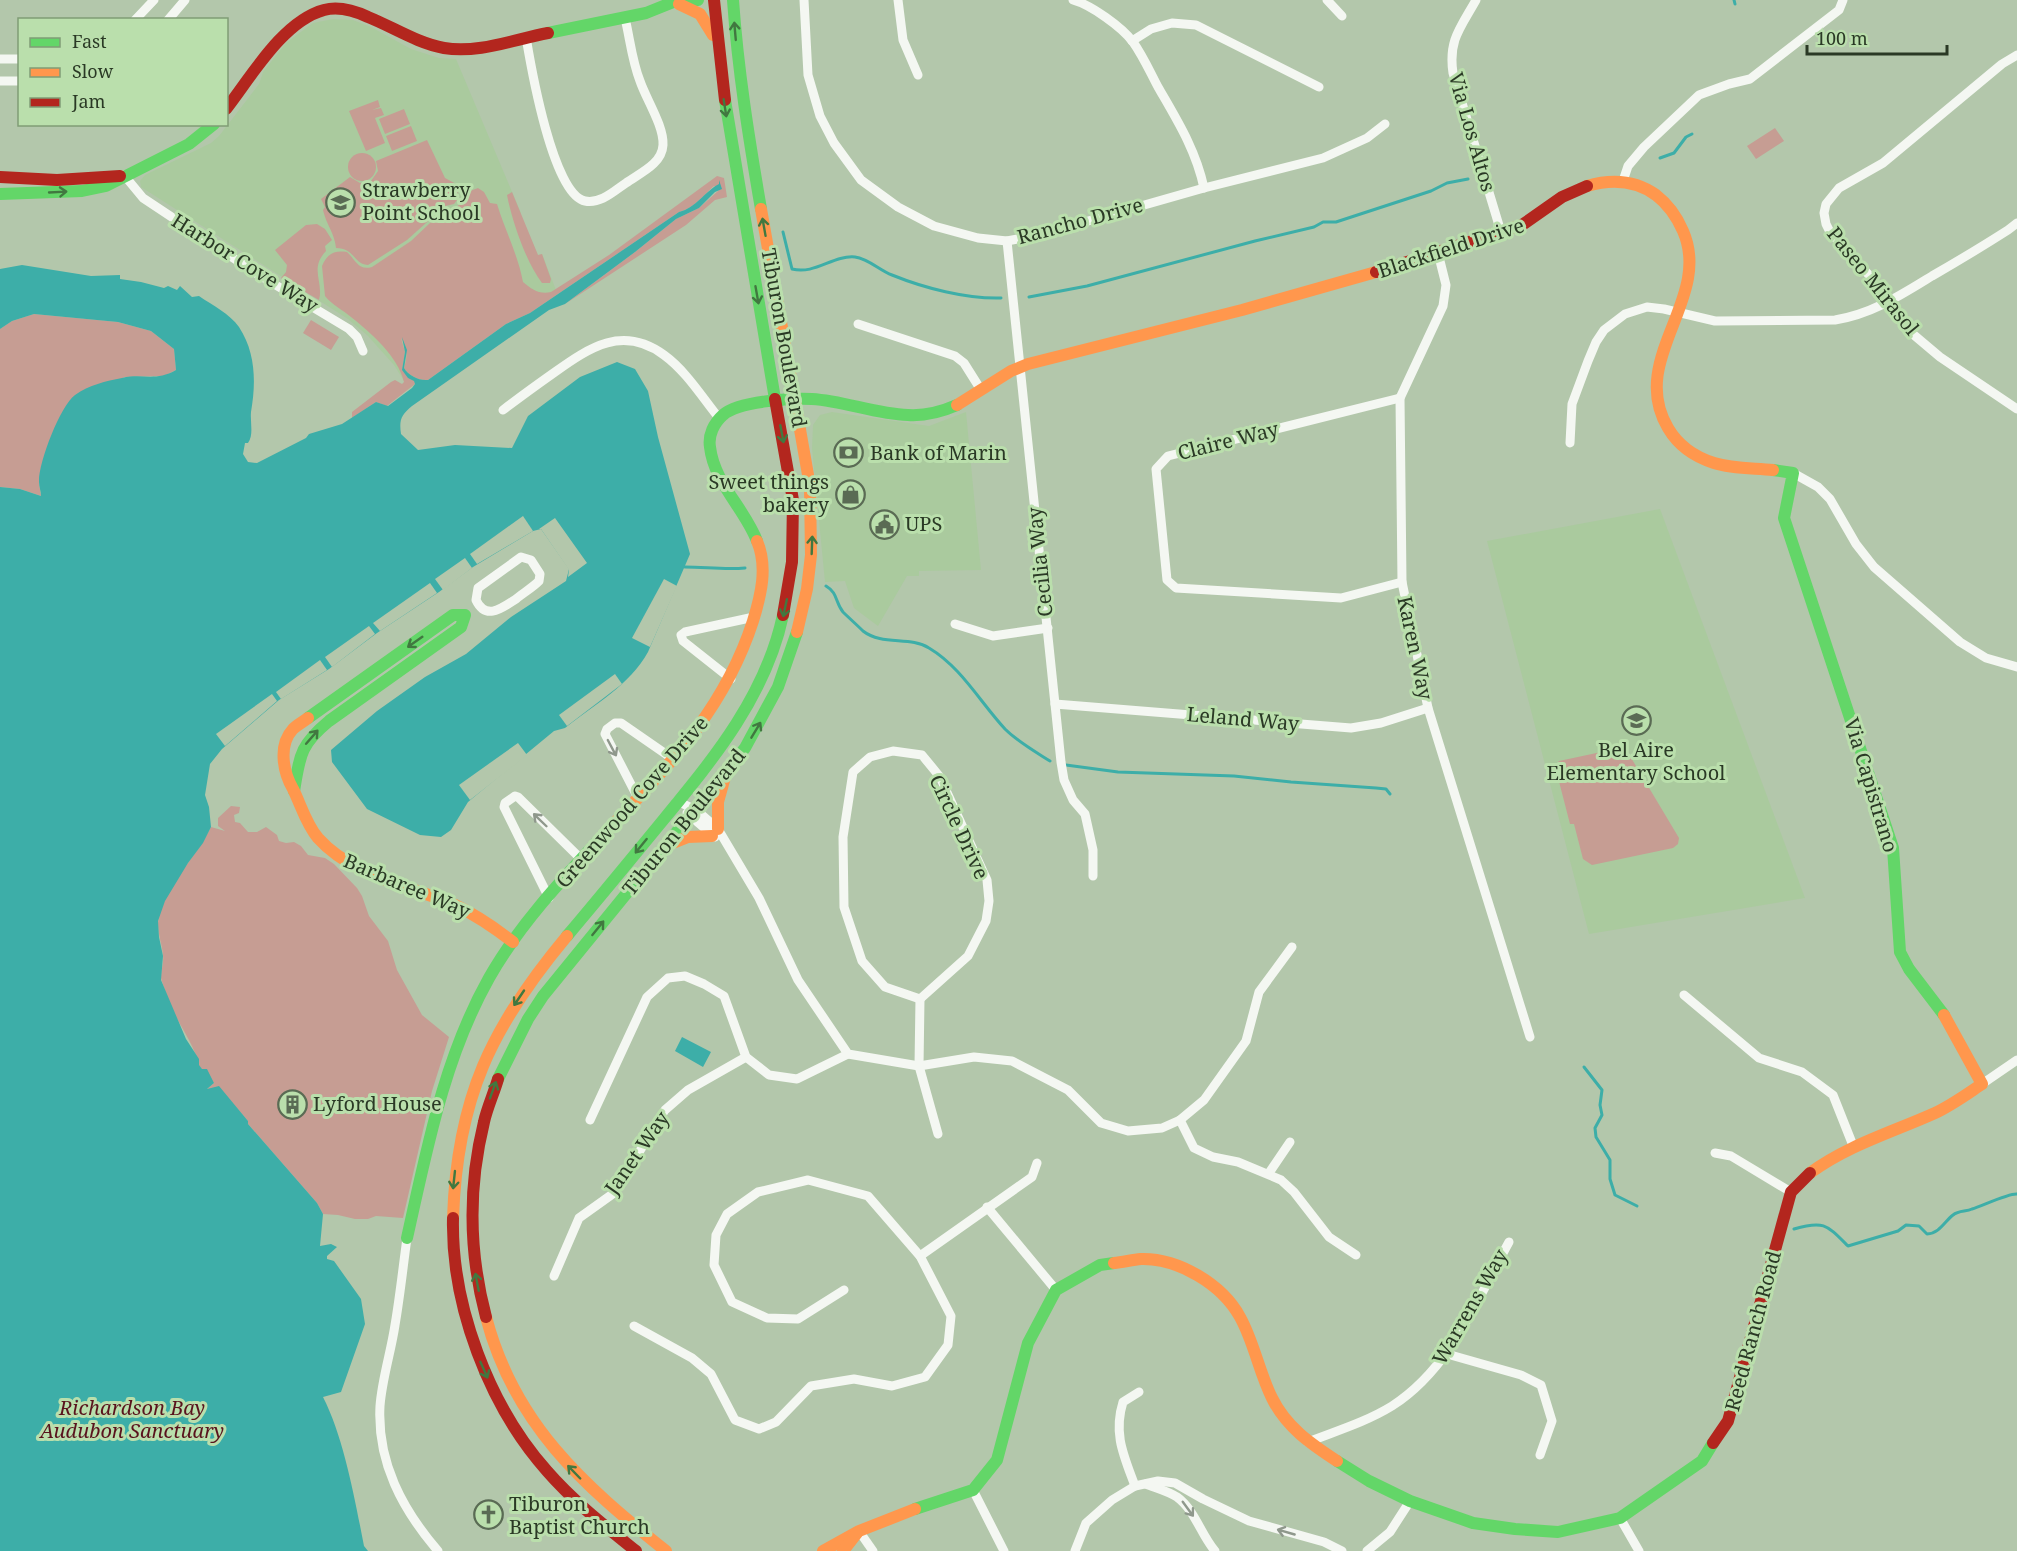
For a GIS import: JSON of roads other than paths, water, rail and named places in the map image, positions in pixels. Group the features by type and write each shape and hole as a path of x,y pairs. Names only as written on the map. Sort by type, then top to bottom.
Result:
{"street":[{"path":"137,18 154,0"},
{"path":"170,18 184,0"},
{"path":"228,107 287,33 326,4 366,15 423,42 446,48 466,48 625,18 659,9 675,1 687,3 698,0"},
{"name":"Tiburon Boulevard","path":"636,1551 576,1502 548,1472 522,1440 501,1406 476,1350 464,1312 454,1252 452,1201 458,1151 466,1112 479,1073 506,1019 540,969 719,750 742,717 765,673 781,626 792,567 794,526 790,476 733,160 718,50 714,0"},
{"name":"Tiburon Boulevard","path":"666,1551 582,1480 542,1435 520,1401 502,1366 483,1309 475,1269 471,1219 474,1169 482,1130 493,1091 513,1045 528,1018 551,986 727,772 752,738 780,684 795,646 807,597 812,547 812,506 746,117 737,57 733,0"},
{"name":"Rancho Drive","path":"804,0 808,75 820,116 834,143 861,180 898,207 934,226 978,238 1007,241 1039,235 1204,188 1323,158 1367,138 1385,124"},
{"path":"898,0 903,40 918,75"},
{"path":"1073,0 1082,2 1111,22 1132,41 1189,142 1200,167 1204,188"},
{"path":"1327,0 1342,16"},
{"name":"Via Los Altos","path":"1476,0 1456,32 1450,56 1453,73 1501,232"},
{"path":"1623,181 1629,166 1644,147 1700,95 1750,79 1839,10 1843,0"},
{"path":"675,1 700,14 709,25 718,50"},
{"path":"525,37 540,112 558,164 575,196 585,201 598,201 658,160 663,145 659,127 639,80 625,18"},
{"path":"1132,41 1151,29 1172,23 1196,25 1319,87"},
{"name":"Paseo Mirasol","path":"2017,55 2002,64 1883,163 1839,188 1826,204 1826,224 1830,232 1868,274 1908,330 1923,344 2017,409"},
{"path":"0,59 18,59"},
{"path":"0,81 18,81"},
{"path":"0,194 93,190 116,182 124,175 181,149 203,135 212,126"},
{"path":"0,177 57,180 124,175"},
{"name":"Harbor Cove Way","path":"124,175 143,198 259,275 349,329 357,337 363,351"},
{"name":"Blackfield Drive","path":"776,402 814,399 896,413 922,415 949,408 1020,367 1328,287 1530,223 1557,200 1592,185 1623,181 1642,187 1659,197 1675,214 1686,237 1691,268 1687,289 1657,366 1656,380 1656,396 1662,417 1672,436 1687,451 1725,468 1768,469 1793,473 1818,487 1830,499 1856,544 1874,567 1960,642 1986,658 2017,667"},
{"path":"1570,444 1572,404 1596,342 1604,330 1625,314 1647,307 1715,321 1835,320 1863,314 1888,302 2017,223"},
{"name":"Cecilia Way","path":"1007,241 1064,780 1073,800 1085,814 1094,850 1093,876"},
{"name":"Karen Way","path":"1438,253 1446,285 1443,306 1400,398 1402,582 1428,708 1530,1037"},
{"path":"858,324 955,356 964,363 981,390"},
{"path":"503,410 589,349 607,342 625,341 650,347 664,356 696,388 719,418 735,408 776,402"},
{"name":"Claire Way","path":"1400,398 1168,456 1156,470 1167,580 1176,588 1341,598 1402,582"},
{"name":"Greenwood Cove Drive","path":"406,1238 432,1127 449,1069 473,1008 491,975 513,942 549,898 703,722 731,679 754,617 762,576 761,550 758,538 716,470 711,457 710,435 719,418"},
{"name":"Via Capistrano","path":"1793,473 1784,518 1893,848 1900,952 1905,966 1943,1012 1982,1084"},
{"path":"525,557 531,560 540,574 537,584 498,611 488,612 479,605 476,594 482,584 518,558 525,557"},
{"name":"Barbaree Way","path":"479,605 465,615 453,615 291,731 285,753 288,780 303,815 329,850 359,868 472,913 513,942"},
{"name":"Barbaree Way","path":"294,791 299,757 310,738 329,720 460,627 465,615"},
{"path":"731,679 683,640 681,635 685,632 754,617"},
{"path":"955,624 993,636 1048,628"},
{"name":"Leland Way","path":"1055,704 1351,728 1381,723 1428,708"},
{"path":"638,798 605,734 607,729 615,723 620,723 673,759"},
{"name":"Circle Drive","path":"893,751 922,755 940,777 987,880 989,901 986,921 968,956 920,999 885,987 862,961 844,907 843,837 853,772 870,757 893,751"},
{"path":"718,835 718,802 727,772"},
{"path":"549,898 504,807 505,803 514,796 518,797 582,860"},
{"path":"678,801 718,835 738,859 798,980 848,1054"},
{"path":"667,845 688,837 718,835"},
{"path":"590,1120 647,997 668,978 685,976 705,984 724,996 746,1057 770,1075 797,1079 848,1054 919,1066 974,1058 1012,1061 1068,1090 1101,1123 1128,1131 1162,1128 1180,1120 1204,1100 1246,1041 1259,992 1292,947"},
{"path":"1684,994 1759,1058 1802,1072 1833,1095 1854,1148"},
{"path":"920,999 919,1066 938,1134"},
{"name":"Janet Way","path":"554,1276 579,1218 615,1193 665,1110 688,1090 746,1057"},
{"name":"Reed Ranch Road","path":"1056,1290 1100,1265 1142,1259 1165,1262 1180,1267 1211,1284 1240,1316 1272,1399 1290,1424 1308,1442 1369,1481 1410,1501 1473,1522 1515,1529 1558,1532 1620,1518 1702,1461 1728,1421 1791,1192 1799,1181 1820,1164 1937,1112 2017,1060"},
{"path":"1180,1120 1194,1148 1213,1157 1238,1162 1269,1173 1281,1180 1329,1237 1356,1255"},
{"path":"1269,1173 1290,1142"},
{"path":"1715,1153 1731,1156 1791,1192"},
{"path":"920,1256 1032,1177 1036,1163"},
{"path":"634,1326 692,1358 711,1374 735,1420 759,1429 776,1422 811,1386 854,1379 892,1386 925,1377 948,1346 951,1316 920,1256 868,1196 808,1180 758,1192 728,1214 716,1235 714,1265 732,1302 767,1318 798,1319 844,1290"},
{"path":"823,1551 859,1531 908,1511 973,1490 997,1460 1028,1343 1056,1290 987,1207"},
{"path":"406,1238 395,1325 382,1390 380,1423 392,1482 411,1518 438,1551"},
{"name":"Warrens Way","path":"1308,1442 1358,1423 1394,1405 1434,1371 1447,1354 1509,1242"},
{"path":"1447,1354 1521,1374 1541,1385 1552,1421 1540,1455"},
{"path":"1135,1486 1119,1443 1118,1415 1123,1402 1139,1392"},
{"path":"1075,1551 1086,1523 1112,1500 1135,1486 1158,1481 1175,1483 1249,1521 1324,1542 1341,1551"},
{"path":"1146,1484 1171,1493 1184,1503 1215,1551"},
{"path":"973,1490 1004,1551"},
{"path":"1367,1551 1390,1533 1410,1501"},
{"path":"1620,1518 1639,1551"},
{"path":"843,1551 859,1531"},
{"path":"859,1531 873,1551"}],"water":[{"path":"719,180 722,189 715,192 699,208 676,219 565,304 549,310 412,406 403,415 400,425 401,434 418,450 455,445 512,448 528,416 580,377 617,362 635,369 648,391 690,554 648,652 632,675 611,694 565,728 554,731 468,802 451,830 441,837 420,835 367,809 332,762 331,750 377,711 425,677 466,654 511,617 566,581 569,569 541,529 533,531 473,567 329,669 279,700 222,749 210,764 205,795 211,827 165,901 158,921 163,956 161,980 186,1039 199,1059 199,1065 202,1069 207,1069 214,1083 207,1089 219,1086 248,1121 248,1124 317,1203 323,1214 320,1246 331,1244 337,1247 327,1256 327,1259 334,1261 361,1299 365,1324 341,1392 323,1397 343,1450 364,1546 368,1551 0,1551 0,487 20,489 41,496 40,474 46,449 63,411 75,395 92,386 110,381 129,377 162,376 176,370 174,349 151,331 118,322 34,314 12,321 0,329 0,269 22,265 91,276 120,275 120,279 164,288 168,286 177,290 180,286 192,297 199,296 226,314 235,322 245,337 252,358 254,390 251,432 250,440 245,443 243,454 248,462 257,463 306,438 309,434 342,424 376,402 388,406 412,388 414,381 408,378 402,370 405,352 402,337 407,350 404,368 414,377 428,380 506,324 530,313 679,212 690,207 719,184"},
{"path":"682,1037 711,1052 703,1067 675,1051"}],"waterway":[{"path":"1734,0 1735,4"},
{"path":"1660,158 1674,153 1686,137 1692,134"},
{"path":"1029,297 1087,286 1314,227 1323,222 1336,222 1431,191 1447,183 1468,179"},
{"path":"783,232 792,269 808,269 839,259 855,257 892,275 931,288 960,295 1001,298"},
{"path":"685,567 745,568"},
{"path":"826,586 835,595 843,612 871,636 921,644 940,656 961,675 1005,729 1050,761"},
{"path":"1066,765 1118,772 1234,776 1376,788 1386,789 1390,794"},
{"path":"1584,1067 1602,1090 1600,1105 1602,1115 1595,1128 1596,1137 1610,1160 1610,1179 1615,1195 1637,1206"},
{"path":"1794,1229 1812,1225 1824,1226 1848,1246 1898,1231 1906,1225 1919,1226 1927,1234 1939,1229 1958,1212 2017,1194"}],"place":[{"name":"Strawberry Point School","path":"341,202"},
{"name":"Bank of Marin","path":"849,453"},
{"name":"Sweet things bakery","path":"850,494"},
{"name":"UPS","path":"884,524"},
{"name":"Bel Aire Elementary School","path":"1636,720"},
{"name":"Lyford House","path":"292,1104"},
{"name":"Tiburon Baptist Church","path":"488,1515"}],"park label":[{"name":"Richardson Bay Audubon Sanctuary","path":"132,1420"}]}
